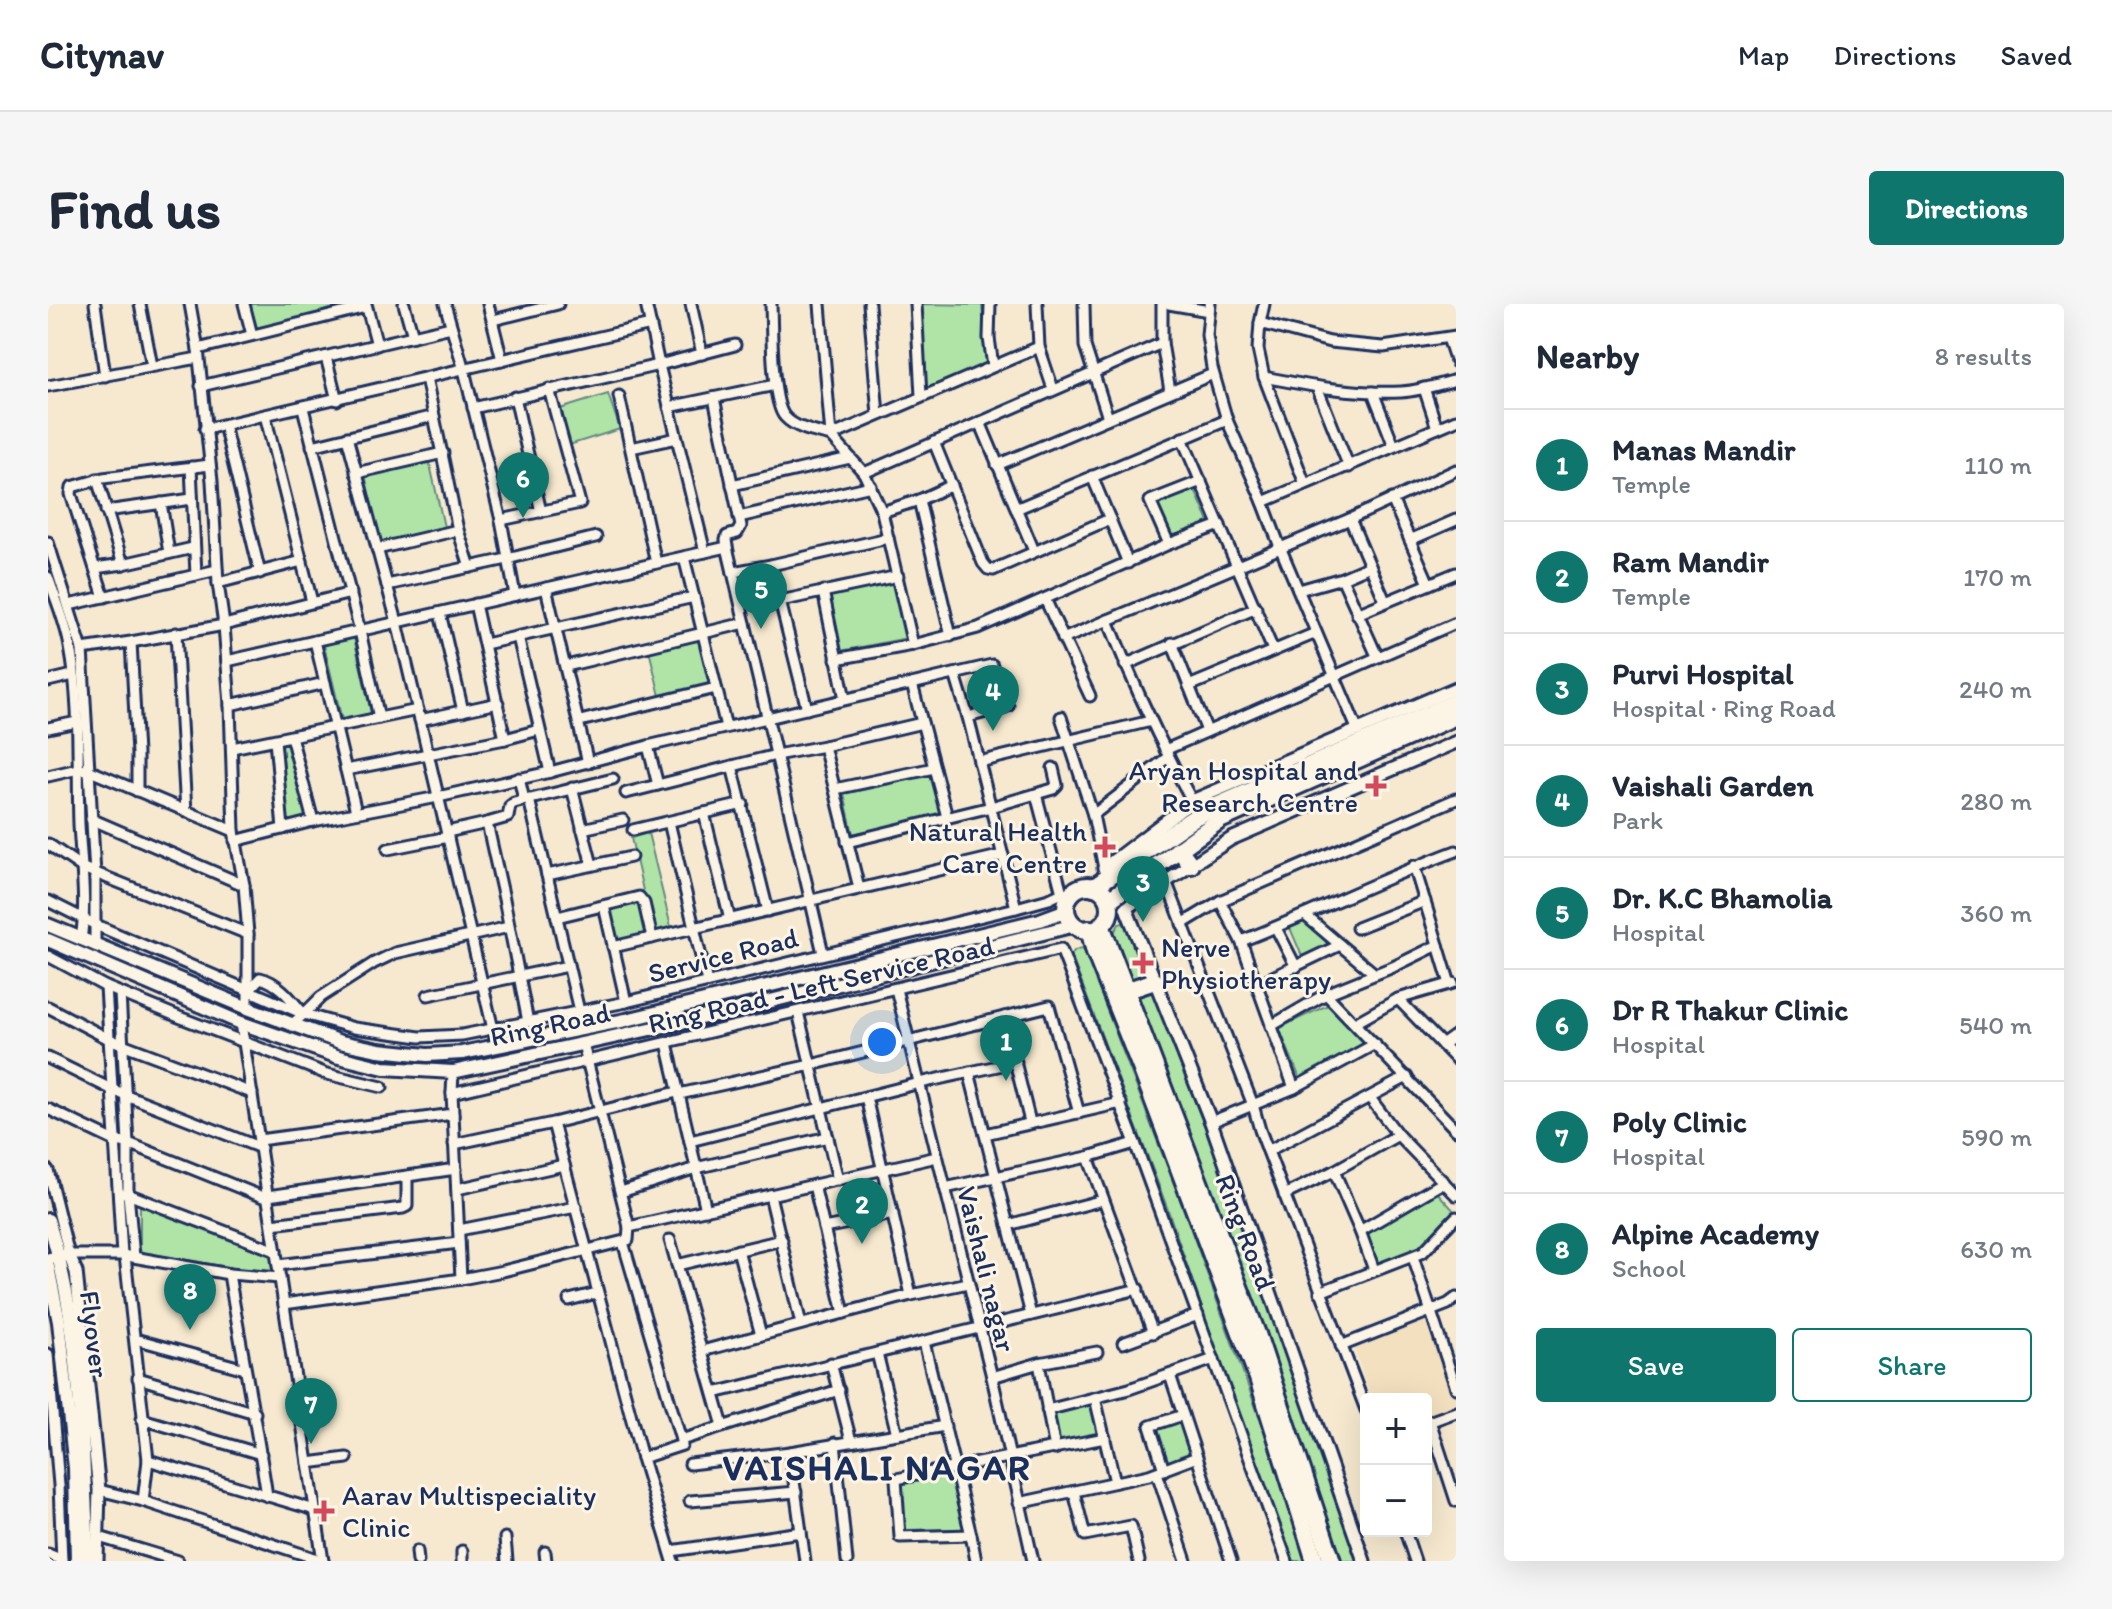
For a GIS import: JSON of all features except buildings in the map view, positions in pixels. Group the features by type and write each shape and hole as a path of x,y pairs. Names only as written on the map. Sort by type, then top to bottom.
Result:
{"highway":[{"path":"1102,877 1101,890 1109,900 1110,912 1077,913 1079,888 1102,877 1195,817 1456,702"},
{"path":"1109,900 1220,820 1456,716"},
{"path":"1179,849 1191,865"},
{"name":"Ring Road","path":"1077,913 1125,991 1257,1334 1332,1561"},
{"name":"Ring Road","path":"1077,913 1147,1084 1258,1378 1315,1561"},
{"path":"1125,991 1155,981"}],"main road":[{"name":"Ring Road","path":"48,940 241,1023 339,1057 384,1068 453,1072 734,1011 1077,913"},
{"name":"Ring Road","path":"48,925 248,1008 340,1042 427,1055 462,1053 641,1016 1077,913"},
{"path":"287,1039 291,1025"},
{"path":"48,1220 54,1264"},
{"name":"Flyover","path":"54,1264 71,1315 79,1387 77,1561"},
{"name":"Flyover","path":"54,1264 80,1468 87,1561"}],"street":[{"path":"95,304 105,376"},
{"path":"140,304 152,366"},
{"path":"190,304 210,465 227,661 235,836 244,885 248,934 248,1008"},
{"path":"244,304 252,335"},
{"path":"404,304 413,336"},
{"path":"445,304 501,520 515,595"},
{"path":"488,304 502,360"},
{"path":"493,320 558,304"},
{"path":"646,304 705,552"},
{"path":"691,304 702,354"},
{"path":"771,304 775,385 781,412 798,427 831,436 864,473 882,512 913,645"},
{"path":"820,304 831,436"},
{"path":"869,304 878,415"},
{"path":"916,304 921,396"},
{"path":"990,304 989,338 993,366"},
{"path":"1037,304 1039,347 1053,389"},
{"path":"1084,304 1085,346 1108,418"},
{"path":"1162,304 1162,343 1170,391"},
{"path":"1169,304 1209,308 1207,335 1213,374 1227,420 1358,731"},
{"path":"1264,304 1258,349 1264,377 1305,484"},
{"path":"48,386 152,366 366,305 377,345"},
{"path":"1260,323 1330,342 1383,347 1452,337 1456,362"},
{"path":"205,429 651,325"},
{"path":"201,386 451,327"},
{"path":"864,473 1162,343"},
{"path":"473,408 735,345"},
{"path":"831,436 1039,347"},
{"path":"326,357 337,400"},
{"path":"997,465 1213,374"},
{"path":"1264,377 1317,387 1373,392 1403,392 1456,380"},
{"path":"426,378 458,530 470,567"},
{"path":"669,407 775,385"},
{"path":"1317,387 1349,467"},
{"path":"1424,388 1437,428"},
{"path":"501,520 580,503 549,389"},
{"path":"1373,392 1394,446"},
{"path":"619,396 656,563"},
{"path":"515,397 541,512"},
{"path":"714,398 739,517 740,530 727,536 727,547 823,953"},
{"path":"303,408 351,593 379,718"},
{"path":"265,415 312,602"},
{"path":"312,446 434,416"},
{"path":"1016,509 1227,420"},
{"path":"1263,502 1456,420"},
{"path":"980,422 1034,551"},
{"path":"224,425 260,573"},
{"path":"347,437 397,622 497,1046"},
{"path":"631,448 677,438"},
{"path":"1182,438 1273,650"},
{"path":"934,442 988,569 993,570 1110,519"},
{"path":"356,473 443,453"},
{"path":"732,485 850,458"},
{"path":"104,597 71,490 75,484 210,465"},
{"path":"191,467 196,575"},
{"path":"1063,639 1350,519 1456,470"},
{"path":"1092,476 1128,563"},
{"path":"97,479 123,564"},
{"path":"1169,544 1150,501 1201,481"},
{"path":"882,512 952,485"},
{"path":"739,517 871,486"},
{"path":"106,511 192,499"},
{"path":"1392,499 1429,584"},
{"path":"919,500 951,636"},
{"path":"161,503 169,553"},
{"path":"1350,519 1385,601"},
{"path":"1410,540 1456,520"},
{"path":"836,659 913,645 978,628 1169,544 1220,525"},
{"path":"377,549 458,530"},
{"path":"387,585 596,537"},
{"path":"733,572 888,538"},
{"path":"48,542 82,649 81,940"},
{"path":"227,661 727,547"},
{"path":"95,568 193,548"},
{"path":"684,557 726,727"},
{"path":"218,583 302,561"},
{"path":"771,565 807,709"},
{"path":"1299,590 1342,578 1370,566"},
{"path":"53,599 69,604 217,570"},
{"path":"1357,614 1456,573"},
{"path":"780,601 898,576"},
{"path":"48,577 70,643 77,722 91,819 95,946"},
{"path":"1342,578 1377,656"},
{"path":"546,588 588,763"},
{"path":"823,591 845,699"},
{"path":"82,649 224,625 351,593"},
{"path":"485,644 694,597"},
{"path":"1045,599 1090,696"},
{"path":"475,604 505,739"},
{"path":"1125,665 1256,608"},
{"path":"440,613 463,711"},
{"path":"1108,620 1125,665 1192,801"},
{"path":"566,666 745,623"},
{"path":"1093,815 1167,754 1207,731 1456,623"},
{"path":"176,633 186,812"},
{"path":"1189,686 1316,633"},
{"path":"518,637 550,772"},
{"path":"315,641 356,812"},
{"path":"131,642 137,791"},
{"path":"1172,643 1207,731"},
{"path":"48,776 83,769 235,836 283,829 550,772 992,665"},
{"path":"955,674 1016,908"},
{"path":"48,681 73,675"},
{"path":"230,705 325,683"},
{"path":"912,684 947,817"},
{"path":"580,721 716,688"},
{"path":"1102,877 1192,801 1456,688"},
{"path":"232,748 379,718 463,711 498,703"},
{"path":"968,717 1008,706"},
{"path":"1061,717 1093,815 1102,877"},
{"path":"979,762 1151,721"},
{"path":"48,728 77,722"},
{"path":"626,793 776,755 922,723"},
{"path":"346,770 539,730"},
{"path":"291,736 313,821"},
{"path":"275,740 283,829"},
{"path":"1364,1561 1211,1122 1126,908 1231,839 1456,742"},
{"path":"648,746 658,785"},
{"path":"824,746 859,888"},
{"path":"732,766 768,911"},
{"path":"835,789 934,768"},
{"path":"847,842 1053,789 1057,785 1053,768"},
{"path":"519,778 547,875 579,1011"},
{"path":"388,849 508,817 512,804 613,779"},
{"path":"572,788 592,865"},
{"path":"1036,794 1077,913"},
{"path":"1182,924 1220,901 1456,799"},
{"path":"633,830 743,804"},
{"path":"704,813 730,920"},
{"path":"91,819 244,885"},
{"path":"582,829 623,820"},
{"path":"669,822 707,982"},
{"path":"487,823 528,1022"},
{"path":"48,844 95,874 248,934"},
{"path":"1241,941 1456,851"},
{"path":"613,947 1003,855"},
{"path":"547,875 631,857"},
{"path":"1355,1023 1398,999 1453,983 1414,866"},
{"path":"1166,881 1360,1395"},
{"path":"557,917 639,897 652,938"},
{"name":"Service Road","path":"48,901 96,925 304,1014 354,1028 420,1037 462,1035 626,1002 1049,899 1077,913"},
{"path":"1220,901 1241,941 1294,1088"},
{"path":"1357,928 1425,901"},
{"path":"604,906 626,1002"},
{"path":"1306,916 1375,974"},
{"path":"291,1025 321,997 395,953 509,927"},
{"path":"1276,928 1296,967"},
{"path":"1258,984 1340,945"},
{"path":"1271,1026 1326,994 1438,945"},
{"name":"Ring Road - Left Service Road","path":"452,1093 1061,949 1121,1103"},
{"path":"48,956 106,987 244,1042 327,1074 382,1087"},
{"path":"428,995 568,966"},
{"path":"248,991 260,978 267,979 286,993 304,1014"},
{"path":"106,987 115,1141 123,1192 148,1460 143,1501"},
{"name":"Vaishali nagar","path":"896,989 992,1377 1033,1561"},
{"path":"120,993 128,1143 123,1192"},
{"path":"1326,994 1456,1130"},
{"path":"1398,999 1456,1059"},
{"path":"454,1144 811,1065 1049,1006 1079,1113"},
{"path":"48,1007 109,1039 252,1093"},
{"path":"798,1012 838,1180"},
{"path":"1004,1017 1030,1122"},
{"path":"99,1490 143,1501 323,1561 241,1023"},
{"path":"1442,1045 1456,1035"},
{"path":"667,1043 676,1093 706,1210"},
{"path":"284,1304 461,1279 628,1240 629,1227 621,1192 583,1044"},
{"path":"1211,1122 1294,1088 1375,1044"},
{"path":"48,1058 111,1089 260,1144 453,1114"},
{"path":"690,1141 1016,1062"},
{"path":"453,1072 461,1279"},
{"path":"969,1072 1031,1315"},
{"path":"1268,1151 1407,1077"},
{"path":"866,1097 911,1295"},
{"path":"1370,1098 1398,1135 1456,1195"},
{"path":"985,1134 1121,1103 1287,1561"},
{"path":"48,1109 115,1141 128,1143 268,1197 456,1169"},
{"path":"553,1123 642,1458 672,1556 801,1532"},
{"path":"1284,1195 1398,1135"},
{"path":"621,1192 696,1168 828,1137"},
{"path":"945,1188 1088,1157 1135,1143"},
{"path":"629,1227 937,1157"},
{"path":"1088,1157 1153,1333"},
{"path":"457,1189 564,1165"},
{"path":"48,1170 54,1264"},
{"path":"1334,1171 1374,1270"},
{"path":"272,1224 403,1208 408,1200 407,1177"},
{"path":"1360,1231 1444,1182"},
{"path":"814,1185 844,1313"},
{"path":"123,1192 276,1251"},
{"path":"770,1195 801,1324"},
{"path":"1008,1225 1103,1200"},
{"path":"459,1230 576,1207"},
{"path":"824,1228 893,1214"},
{"path":"1320,1292 1413,1257 1433,1244 1456,1217"},
{"path":"670,1240 723,1426"},
{"path":"677,1265 782,1240"},
{"path":"623,1242 682,1445 642,1458"},
{"path":"278,1265 459,1243"},
{"path":"738,1250 761,1335"},
{"path":"54,1264 127,1256 229,1274 280,1278"},
{"path":"1413,1257 1456,1388"},
{"path":"54,1264 76,1272 99,1490 97,1561"},
{"path":"229,1274 267,1496"},
{"path":"702,1351 911,1295 968,1283"},
{"path":"714,1393 1138,1289"},
{"path":"569,1300 597,1293"},
{"path":"1341,1346 1430,1312 1456,1298"},
{"path":"1123,1343 1198,1315"},
{"path":"135,1339 245,1369"},
{"path":"924,1342 976,1561"},
{"path":"992,1377 1039,1363 1097,1352"},
{"path":"877,1353 897,1434"},
{"path":"48,1354 62,1560 48,1554"},
{"path":"1047,1410 1129,1389 1214,1359"},
{"path":"831,1363 851,1441"},
{"path":"1039,1363 1055,1449"},
{"path":"1170,1375 1231,1561"},
{"path":"138,1378 255,1413"},
{"path":"681,1440 839,1390"},
{"path":"1095,1398 1115,1482"},
{"path":"1432,1421 1456,1412"},
{"path":"1183,1415 1150,1426 1186,1561"},
{"path":"142,1419 261,1454"},
{"path":"690,1464 790,1452 945,1426"},
{"path":"1432,1433 1456,1501"},
{"path":"971,1535 900,1537 896,1479 1105,1438"},
{"path":"835,1443 847,1561"},
{"path":"790,1452 805,1561"},
{"path":"1019,1503 1160,1471 1197,1457"},
{"path":"308,1463 347,1458"},
{"path":"148,1460 315,1510"},
{"path":"48,1481 59,1485"},
{"path":"690,1501 796,1492"},
{"path":"1074,1492 1085,1535 1131,1526 1139,1561"},
{"path":"99,1537 145,1556 178,1561"},
{"path":"1407,1537 1415,1561"},
{"path":"505,1538 507,1561"}],"shaded area":[{"path":"1429,1318 1456,1405 1432,1413 1432,1393 1369,1393 1353,1343"}],"green space":[{"path":"250,304 353,304 257,329"},
{"path":"919,304 982,305 987,363 925,389"},
{"path":"608,394 620,429 569,445 557,410"},
{"path":"429,460 444,527 380,542 365,475"},
{"path":"1194,488 1209,522 1171,538 1157,504"},
{"path":"896,580 907,638 841,651 830,594"},
{"path":"354,638 371,713 342,720 324,645"},
{"path":"700,639 710,685 660,696 649,650"},
{"path":"281,744 290,744 308,818 287,824"},
{"path":"931,775 940,815 853,834 844,794"},
{"path":"648,833 671,927 618,941 610,908 645,899 631,838"},
{"path":"1306,921 1332,948 1304,961 1290,928"},
{"path":"1127,922 1272,1304 1359,1561 1339,1561 1217,1205 1112,936 1119,924"},
{"path":"1083,948 1260,1419 1306,1561 1289,1561 1167,1207 1071,955"},
{"path":"1330,1004 1369,1047 1301,1081 1279,1028"},
{"path":"1435,1190 1456,1213 1416,1255 1376,1268 1363,1233"},
{"path":"140,1203 275,1255 275,1275 140,1252"},
{"path":"1091,1402 1101,1435 1059,1444 1054,1411"},
{"path":"1181,1419 1193,1455 1168,1463 1157,1428"},
{"path":"954,1475 967,1529 906,1530 901,1484"}],"place":[{"name":"Dr R Thakur Clinic","path":"523,518"},
{"name":"Dr. K.C Bhamolia","path":"761,629"},
{"name":"Vaishali Garden","path":"993,731"},
{"name":"Aryan Hospital and Research Centre","path":"1376,786"},
{"name":"Natural Health Care Centre","path":"1105,847"},
{"name":"Purvi Hospital","path":"1143,922"},
{"name":"Nerve Physiotherapy","path":"1143,963"},
{"name":"Manas Mandir","path":"1006,1081"},
{"name":"Ram Mandir","path":"862,1244"},
{"name":"Alpine Academy","path":"190,1330"},
{"name":"Poly Clinic","path":"311,1444"},
{"name":"Aarav Multispeciality Clinic","path":"324,1511"}],"district":[{"name":"VAISHALI NAGAR","path":"877,1467"}]}
